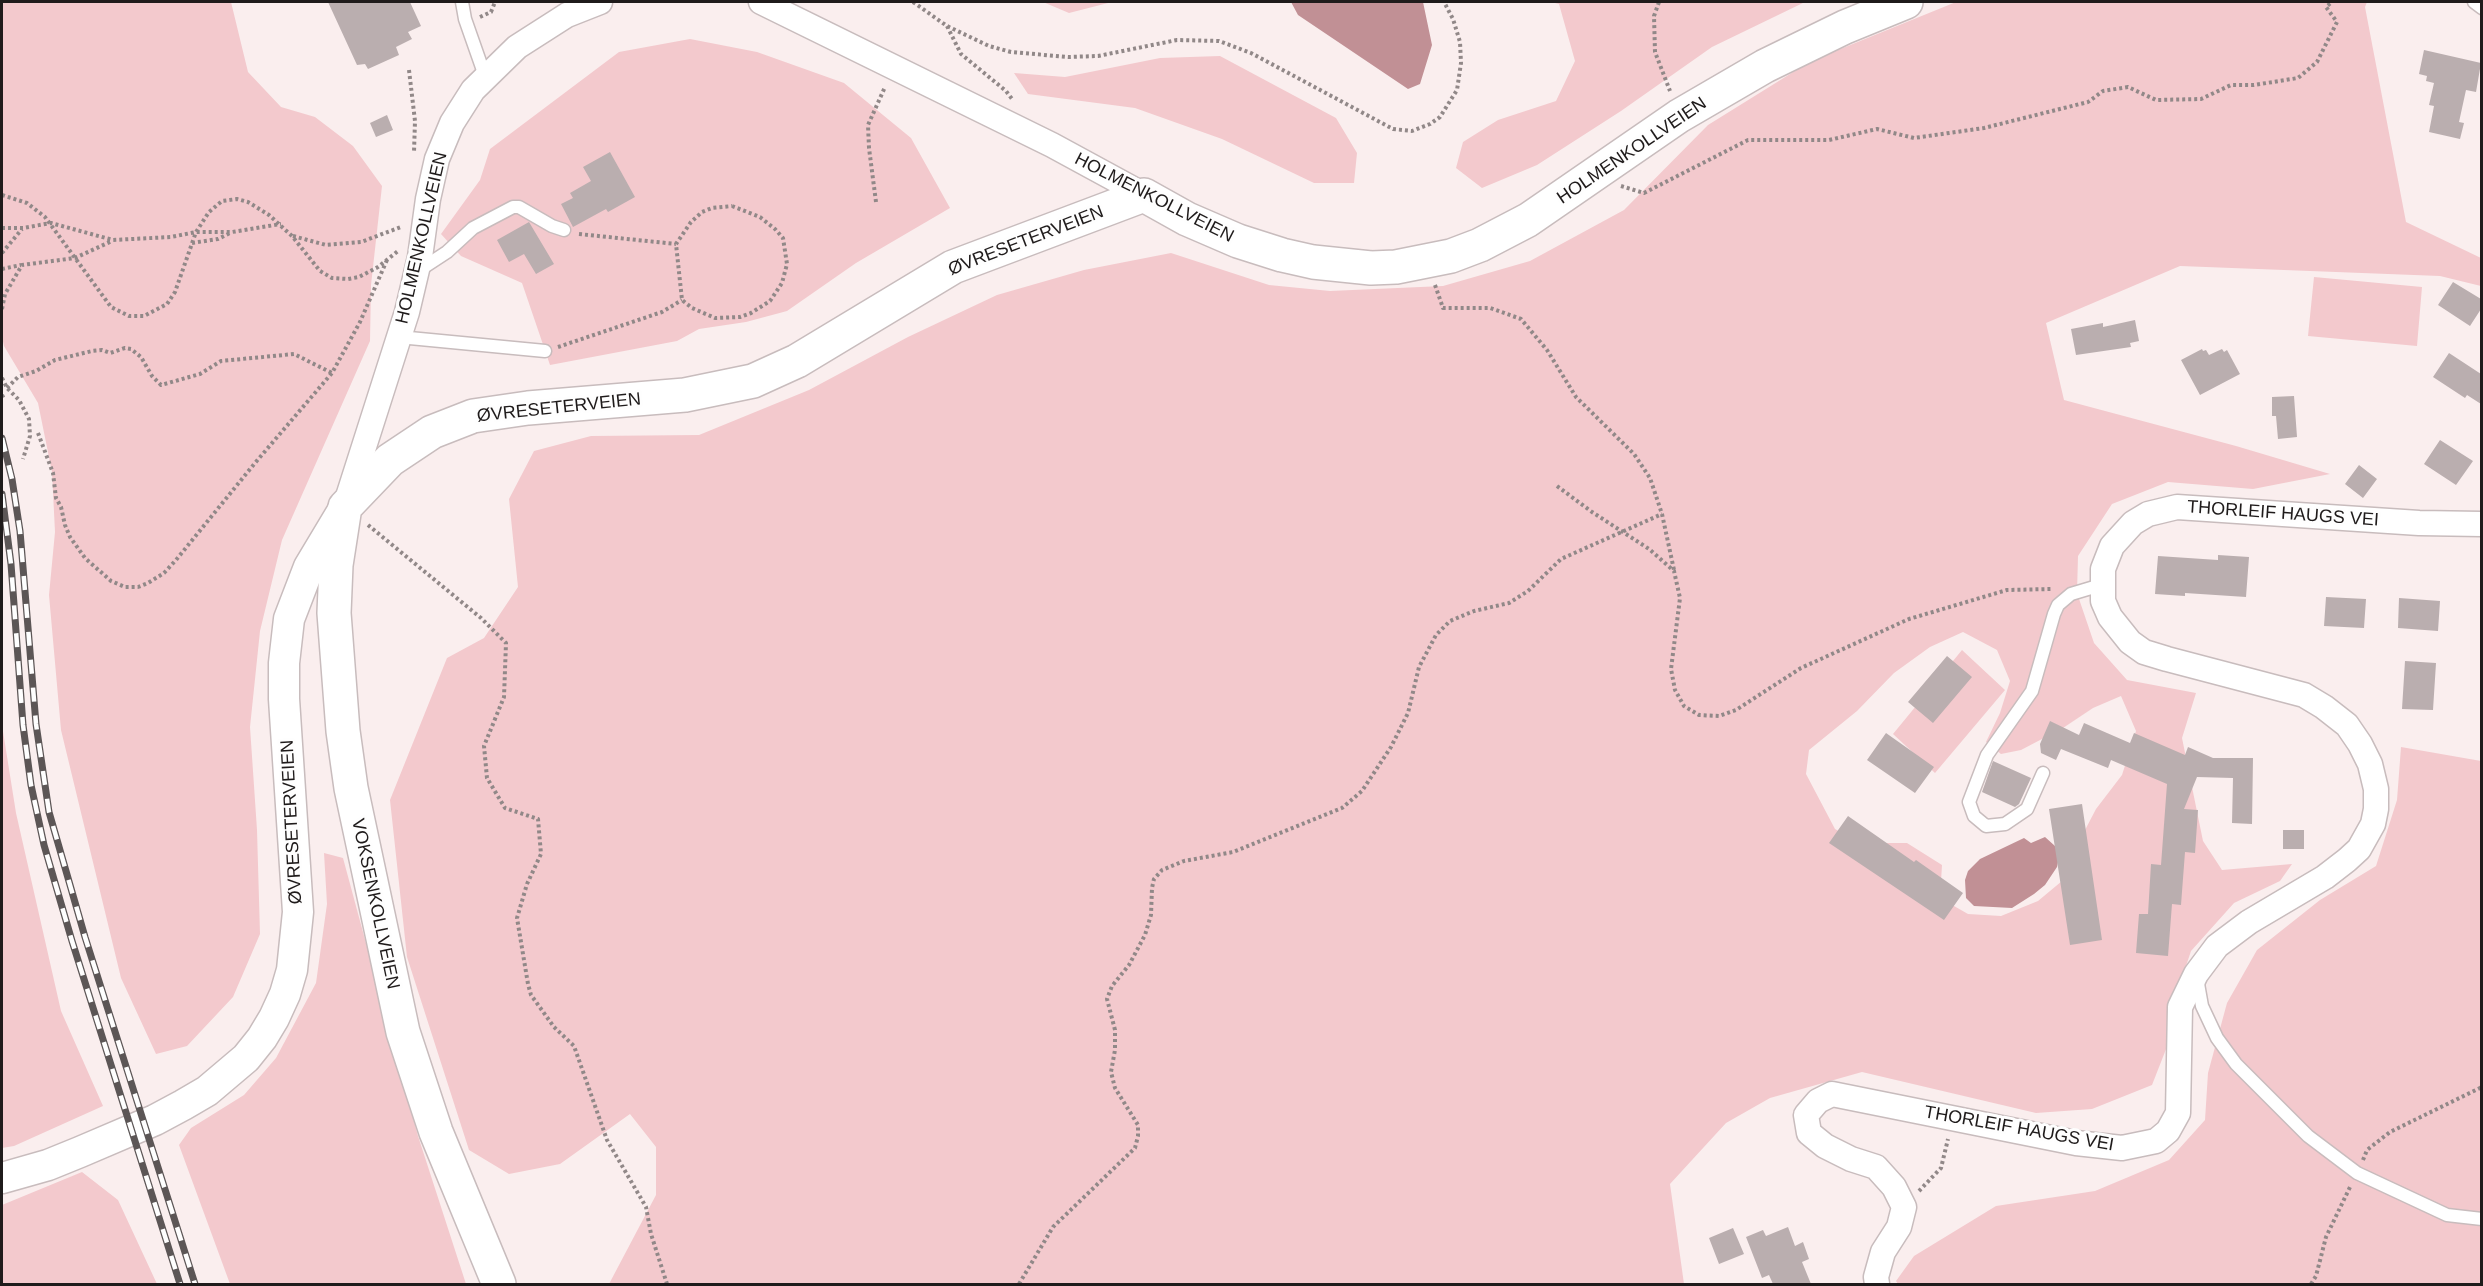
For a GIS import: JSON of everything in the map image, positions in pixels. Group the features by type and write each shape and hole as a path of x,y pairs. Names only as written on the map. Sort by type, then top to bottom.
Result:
{"main road":[{"name":"HOLMENKOLLVEIEN","path":"1144,195 1211,230 1282,255 1313,262 1371,268 1396,267 1451,256 1503,234 1555,203 1679,116 1765,66 1845,27 1906,2"},
{"name":"ØVRESETERVEIEN","path":"345,507 390,460 432,432 453,423 473,416 502,411 685,395 753,381 797,361 953,267 1144,195"},
{"name":"VOKSENKOLLVEIEN","path":"345,507 336,565 335,636 343,731 356,810 389,972 414,1068 451,1173 499,1284"}],"street":[{"name":"HOLMENKOLLVEIEN","path":"345,507 399,337 417,272 437,159 458,111 485,76 517,47 567,8 600,2"},
{"name":"HOLMENKOLLVEIEN","path":"761,2 1014,127 1144,195"},
{"name":"ØVRESETERVEIEN","path":"2,1178 48,1165 80,1152 155,1120 207,1091 246,1058 274,1018 285,994 292,970 298,912 284,699 284,663 289,620 309,567 345,507"},
{"name":"THORLEIF HAUGS VEI","path":"1904,1207 1894,1187 1876,1167 1825,1146 1809,1133 1806,1115 1818,1101 1832,1094 2076,1143 2122,1148 2156,1141 2168,1131 2178,1113 2180,1007 2196,974 2217,946 2249,922 2325,877 2359,849 2370,831 2376,808 2376,789 2370,764 2347,725 2304,695 2144,652 2130,642 2110,617 2103,601 2101,585 2106,557 2121,534 2148,514 2176,507 2419,523 2481,524"},
{"path":"1877,1284 1876,1277 1883,1252 1899,1227 1904,1207"}],"lane":[{"path":"462,2 465,19 485,76"},
{"path":"2474,2 2481,8"},
{"path":"417,272 447,252 473,228 513,207 519,207 552,226 564,230"},
{"path":"399,337 545,351"},
{"path":"2043,773 2027,808 2005,824 1986,826 1974,816 1969,802 1987,755 2032,691 2054,614 2065,598 2101,585"},
{"path":"2196,974 2202,1006 2217,1038 2236,1064 2308,1136 2356,1173 2447,1215 2481,1220"}],"path":[{"path":"913,2 947,26 989,46 1011,52 1068,57 1098,56 1177,40 1219,40 1251,53 1393,129 1412,131 1440,117 1457,90 1461,63 1460,42 1453,19 1444,2"},
{"path":"1659,2 1654,16 1655,52 1673,100"},
{"path":"1608,165 1621,187 1644,193 1748,140 1829,140 1877,129 1914,138 1984,128 2088,102 2103,91 2128,87 2156,100 2201,99 2231,85 2298,78 2317,62 2337,22 2326,7 2332,2"},
{"path":"947,26 961,54 1006,91 1013,100 1014,127"},
{"path":"876,202 868,125 893,67"},
{"path":"409,70 415,121 414,160"},
{"path":"2,195 27,203 51,223 111,307 129,316 144,316 166,304 175,292 196,232 209,212 222,201 237,199 259,207 281,224 320,271 332,278 359,277 400,250 401,242"},
{"path":"732,206 768,223 783,238 787,255 782,283 770,301 751,313 715,318 692,308 682,300 676,244 690,222 702,212 712,208 732,206"},
{"path":"403,234 406,220"},
{"path":"2,228 23,228 51,223 113,240 171,237 196,232 232,232 281,224"},
{"path":"292,236 326,245 362,242 404,226"},
{"path":"2,253 23,228"},
{"path":"564,230 589,236 676,244"},
{"path":"192,243 218,239 232,232"},
{"path":"2,269 75,258 113,240"},
{"path":"38,433 51,465 56,498 62,507 70,537 86,558 111,581 125,587 138,586 164,573 332,372 360,322 387,260"},
{"path":"1427,262 1443,308 1490,308 1521,319 1547,350 1576,397 1634,454 1650,478 1662,514 1680,598 1671,669 1675,690 1684,706 1699,715 1719,716 1736,710 1801,668 1909,619 2007,590 2051,589 2065,598"},
{"path":"2,309 6,294 22,265"},
{"path":"545,351 647,317 682,300"},
{"path":"7,388 18,377 36,371 55,360 92,351 102,350 110,353 125,348 131,349 141,357 152,376 161,385 200,374 221,361 294,354 332,372"},
{"path":"2,380 19,400 29,418 30,436 23,459"},
{"path":"1557,486 1592,512 1650,549 1674,571"},
{"path":"345,507 481,618 506,643 504,697 484,746 487,778 505,808 538,819 541,854 527,884 517,918 531,995 555,1027 574,1046 608,1140 646,1207 651,1234 667,1284"},
{"path":"1019,1284 1053,1227 1135,1148 1138,1125 1115,1088 1111,1072 1115,1050 1115,1030 1107,999 1112,986 1129,965 1145,934 1151,915 1154,879 1162,870 1184,861 1233,852 1342,808 1362,791 1391,747 1408,713 1419,667 1436,635 1450,621 1474,611 1509,603 1528,591 1561,559 1662,514"},
{"path":"2311,1284 2316,1276 2326,1237 2367,1150 2390,1132 2481,1087"},
{"path":"1904,1207 1941,1168 1948,1139 1964,1121"}],"shaded area":[{"path":"2,2 231,2 248,72 281,107 315,117 353,146 382,186 371,285 370,341 282,540 260,631 250,727 257,830 260,934 233,997 187,1046 156,1054 121,978 61,730 49,595 55,532 52,472 38,403 4,346 2,337"},
{"path":"1043,2 1112,2 1069,13"},
{"path":"1291,2 1423,2 1432,45 1420,84 1408,89 1298,15"},
{"path":"1551,2 1805,2 1712,47 1621,111 1537,165 1482,188 1456,168 1463,142 1498,120 1556,101 1575,61 1559,4"},
{"path":"1956,2 2367,2 2365,7 2406,222 2481,258 2481,286 2440,276 2180,266 2046,323 2064,400 2330,474 2253,489 2168,482 2112,504 2078,556 2077,593 2094,643 2127,680 2196,693 2182,738 2203,841 2222,870 2292,864 2280,881 2234,903 2191,951 2174,1002 2170,1039 2152,1085 2092,1109 2036,1113 1862,1072 1770,1098 1726,1123 1670,1184 1684,1284 609,1284 656,1195 656,1147 630,1114 560,1164 509,1174 469,1150 407,957 390,800 447,658 484,638 518,587 509,499 534,451 591,436 699,435 809,390 908,337 997,295 1084,270 1171,253 1269,285 1330,291 1443,286 1530,261 1624,210 1708,125 1811,61","holes":["1963,632 1997,650 2010,681 2000,713 1986,742 2001,754 2021,750 2063,728 2093,708 2121,696 2136,731 2122,775 2096,809 2084,832 2068,876 2038,901 2001,916 1968,914 1940,898 1942,865 1907,843 1860,843 1835,829 1806,774 1809,750 1857,711 1894,673 1930,647"]},
{"path":"690,39 757,52 844,83 911,138 950,208 856,263 787,311 746,322 699,329 677,341 550,365 522,283 461,256 441,234 480,180 490,149 619,52"},
{"path":"1220,56 1336,118 1357,153 1354,183 1314,183 1222,139 1135,108 1028,94 1014,73 1065,77 1160,58"},
{"path":"2314,277 2422,287 2417,346 2308,336"},
{"path":"1962,650 2005,690 1935,773 1893,734"},
{"path":"2,725 16,813 61,1011 103,1106 14,1146 2,1148"},
{"path":"2401,747 2481,761 2481,1284 1898,1284 1896,1281 1914,1256 1996,1206 2095,1191 2169,1160 2205,1120 2208,1073 2227,1003 2257,950 2320,900 2376,866 2397,800"},
{"path":"2045,837 2055,846 2059,857 2057,867 2045,885 2034,894 2012,908 1974,906 1966,898 1965,880 1968,871 1980,859 2024,838 2031,843"},
{"path":"324,853 343,858 418,1136 466,1284 230,1284 179,1145 191,1128 244,1095 276,1058 316,983 327,904"},
{"path":"82,1172 118,1200 157,1284 2,1284 2,1205"}],"building":[{"path":"328,2 410,2 421,26 408,32 412,39 396,47 399,55 368,69 365,64 357,65"},
{"path":"2424,50 2481,63 2476,92 2466,90 2459,122 2464,123 2460,139 2429,132 2434,106 2429,105 2434,83 2426,81 2427,76 2419,74"},
{"path":"387,115 393,130 376,137 370,123"},
{"path":"610,152 635,197 608,212 606,209 573,227 561,204 573,198 570,193 591,181 583,167"},
{"path":"529,222 554,264 536,274 524,254 509,262 497,240"},
{"path":"2453,282 2481,299 2481,309 2470,326 2438,305"},
{"path":"2135,320 2139,341 2130,343 2131,347 2076,355 2071,329 2103,323 2103,327"},
{"path":"2202,349 2206,350 2209,355 2222,349 2224,352 2227,350 2240,374 2200,395 2181,360"},
{"path":"2449,353 2481,374 2481,404 2467,395 2465,398 2433,377"},
{"path":"2294,396 2297,437 2278,439 2276,416 2272,416 2272,397"},
{"path":"2440,440 2473,461 2456,485 2424,464"},
{"path":"2359,465 2377,479 2363,498 2345,484"},
{"path":"2218,555 2249,557 2246,597 2185,593 2185,596 2155,594 2158,556 2218,560"},
{"path":"2326,597 2366,599 2364,628 2324,626"},
{"path":"2399,598 2440,601 2438,631 2398,628"},
{"path":"1947,656 1972,677 1933,723 1908,702"},
{"path":"2405,661 2436,663 2433,710 2402,709"},
{"path":"2050,721 2079,735 2084,723 2130,743 2134,733 2185,755 2188,747 2213,758 2253,758 2252,824 2232,823 2233,778 2197,777 2184,809 2198,810 2195,853 2185,852 2181,905 2172,904 2168,956 2136,953 2139,914 2148,914 2151,864 2161,865 2167,784 2111,760 2108,768 2061,749 2056,760 2041,753 2040,744"},
{"path":"1886,733 1934,767 1915,793 1867,760"},
{"path":"1993,761 2031,778 2019,804 2015,807 1982,792"},
{"path":"2082,804 2102,940 2070,945 2049,809"},
{"path":"1848,816 1963,893 1944,920 1829,843"},
{"path":"2283,830 2304,830 2304,849 2283,849"},
{"path":"1788,1227 1795,1246 1803,1242 1809,1259 1802,1262 1811,1284 1773,1284 1769,1275 1762,1278 1746,1237 1763,1230 1766,1236"},
{"path":"1733,1228 1744,1254 1719,1264 1709,1238"}],"railway":[{"path":"2,438 12,479 20,531 36,724 49,812 85,937 195,1284"},
{"path":"2,494 11,564 23,725 31,785 44,845 180,1284"}]}
